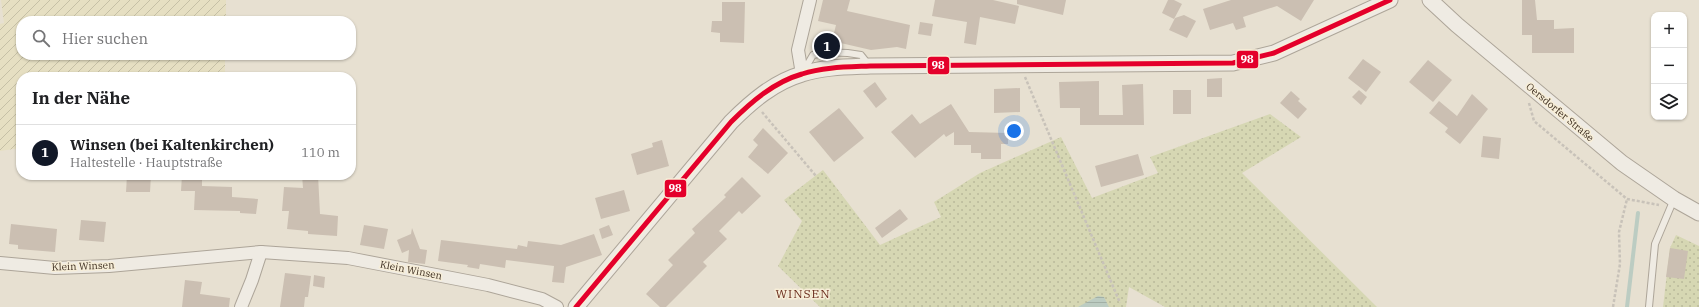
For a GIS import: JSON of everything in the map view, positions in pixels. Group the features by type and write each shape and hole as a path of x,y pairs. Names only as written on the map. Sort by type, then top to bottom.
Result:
{"street":[{"path":"802,74 798,50 810,0"},
{"path":"576,307 731,122 753,101 775,86 802,74 836,68 870,66 1233,63 1274,53 1390,0"},
{"name":"Oersdorfer Straße","path":"1430,0 1526,84 1622,164 1672,202 1699,213"},
{"path":"241,307 261,252"},
{"name":"Klein Winsen","path":"0,263 55,268 109,266 261,252 348,258 488,285 542,300 557,307"}],"lane":[{"path":"1649,307 1655,244 1672,202"}],"path":[{"path":"1020,65 1120,303"},
{"path":"1526,84 1534,121 1627,199 1649,204 1672,202"},
{"path":"753,101 816,176"},
{"path":"1613,307 1620,264 1619,232 1627,199"}],"shaded area":[{"path":"1,0 226,0 226,16 16,16 16,60 225,60 225,72 16,72 16,149 0,151 0,24 4,23"},
{"path":"1098,296 1104,297 1109,307 1078,307"}],"green space":[{"path":"1270,114 1301,137 1242,173 1377,307 1165,307 1129,287 1126,307 820,307 778,266 802,221 784,200 823,170 880,245 941,217 934,202 980,173 1061,137 1092,198 1158,173 1150,157"},
{"path":"1676,235 1699,246 1699,307 1663,307 1670,248"}],"building":[{"path":"823,0 850,0 847,11 910,25 906,49 897,47 871,50 832,41 836,25 818,21"},
{"path":"935,0 993,0 1019,6 1015,24 980,17 976,45 964,43 967,22 932,16"},
{"path":"1017,0 1066,0 1063,15 1017,4"},
{"path":"1168,0 1174,0 1182,4 1174,19 1162,13"},
{"path":"1231,0 1314,0 1301,21 1277,6 1243,17 1246,27 1236,30 1233,23 1210,30 1203,9"},
{"path":"1522,0 1535,0 1537,20 1554,20 1554,29 1574,28 1574,53 1532,53 1532,35 1522,35"},
{"path":"722,2 745,2 744,43 720,42 720,33 711,32 712,21 722,21"},
{"path":"1184,15 1196,21 1187,38 1169,30 1175,18"},
{"path":"920,22 933,24 931,36 918,34"},
{"path":"1363,59 1381,72 1366,92 1348,78"},
{"path":"1428,60 1452,80 1433,102 1409,82"},
{"path":"1222,78 1222,97 1207,97 1207,79"},
{"path":"1099,81 1099,115 1123,115 1122,85 1143,84 1144,125 1080,125 1080,108 1060,108 1059,82"},
{"path":"875,82 887,99 876,108 863,91"},
{"path":"1020,88 1020,112 994,113 994,89"},
{"path":"1173,90 1191,90 1191,114 1173,114"},
{"path":"1359,90 1367,97 1361,105 1352,97"},
{"path":"1291,91 1300,99 1298,101 1307,109 1298,119 1280,103"},
{"path":"1472,94 1488,109 1460,144 1445,132 1448,128 1429,113 1439,101 1457,116"},
{"path":"951,104 969,132 1008,133 1008,144 1001,144 1001,159 981,159 981,153 971,153 971,145 954,145 954,132 946,137 944,134 915,158 891,132 912,114 920,124"},
{"path":"839,108 864,138 834,162 809,132"},
{"path":"763,128 788,153 768,174 748,157 758,145 753,140"},
{"path":"1483,136 1501,138 1499,159 1481,157"},
{"path":"662,140 669,166 637,175 631,154 653,147 652,143"},
{"path":"1138,154 1144,175 1101,187 1095,166"},
{"path":"742,177 761,196 742,214 739,211 719,231 727,239 703,262 707,266 666,307 660,307 646,294 673,265 668,260 695,233 692,229 726,197 724,195"},
{"path":"127,180 151,180 150,192 126,192"},
{"path":"182,180 202,180 202,186 232,187 232,197 258,199 256,214 240,213 240,211 194,210 195,191 181,191"},
{"path":"302,180 318,180 320,214 338,216 337,236 308,234 308,231 287,229 289,211 282,211 284,187 303,188"},
{"path":"624,190 630,211 601,219 595,198"},
{"path":"900,209 908,219 882,238 875,228"},
{"path":"81,220 106,222 104,242 79,240"},
{"path":"11,224 57,229 55,252 18,249 18,245 9,244"},
{"path":"364,225 388,229 384,249 360,245"},
{"path":"609,225 613,235 602,239 599,229"},
{"path":"412,228 420,249 427,250 425,264 408,262 409,250 402,253 397,240 411,234"},
{"path":"594,234 602,255 566,267 564,283 552,282 554,266 506,260 505,268 480,264 479,269 467,267 468,265 438,261 441,240 517,249 518,245 527,247 528,241 561,245"},
{"path":"1670,248 1688,251 1684,279 1666,277"},
{"path":"285,273 311,276 308,297 305,297 304,307 280,307"},
{"path":"314,275 325,277 324,288 313,286"},
{"path":"185,280 202,282 200,294 230,298 229,307 182,307"}],"waterway":[{"path":"1627,307 1638,213"}],"transit line":[{"name":"98","path":"576,307 731,122 747,107 773,87 792,78 810,72 827,69 870,66 1233,63 1274,53 1390,0"}],"place":[{"name":"Winsen (bei Kaltenkirchen)","path":"827,46"}],"district":[{"name":"WINSEN","path":"803,293"}]}
